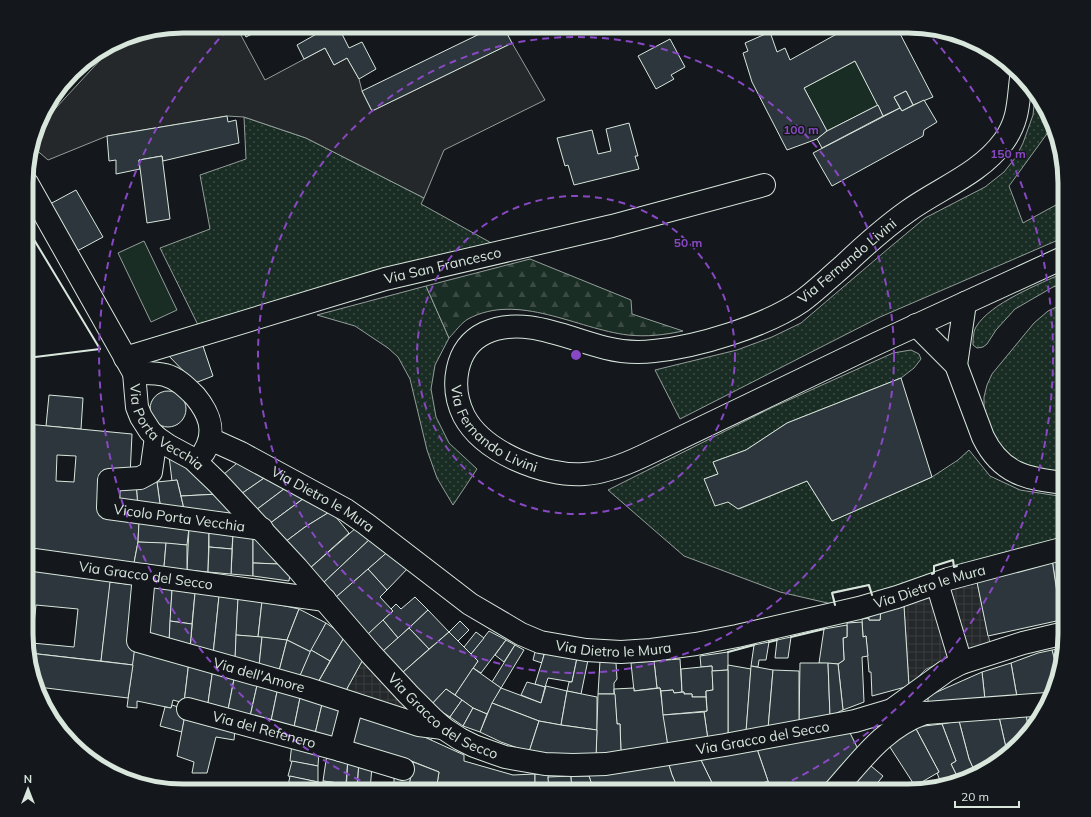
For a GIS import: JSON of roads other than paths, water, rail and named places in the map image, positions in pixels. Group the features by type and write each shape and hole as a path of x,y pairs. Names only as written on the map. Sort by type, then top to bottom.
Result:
{"street":[{"name":"Via Fernando Livini","path":"965,303 643,456 617,467 590,474 564,474 541,468 519,460 498,449 481,437 469,425 459,404 456,390 457,370 462,355 467,347 478,337 499,328 512,326 538,328 613,349 631,352 647,352 677,348 712,339 748,327 785,312 817,289 873,238 902,215 988,160 1013,126 1018,110 1020,87"},
{"name":"Via San Francesco","path":"130,366 194,337 371,283 612,226 764,185"},
{"name":"Via Porta Vecchia","path":"33,194 130,366 137,407 146,425 156,437 193,459 218,483 262,529 324,600"},
{"path":"956,365 965,303 1058,260"},
{"path":"916,325 956,365 986,444 992,452 1004,465 1016,473 1034,479 1058,482"},
{"path":"130,366 148,373 164,374 177,380 184,385 206,411 210,422 210,439 206,450 202,455 193,459"},
{"name":"Vicolo Porta Vecchia","path":"156,437 151,472 140,478 109,480 108,508 262,529"},
{"name":"Via Dietro le Mura","path":"210,439 241,453 346,510 470,604 528,638 547,644 586,650 610,652 651,650 696,644 761,631 859,608 937,583 1058,550"},
{"name":"Via Gracco del Secco","path":"33,561 324,600 408,694 443,728 467,742 505,757 545,764 591,765 650,757 855,721 892,710"},
{"name":"Via dell'Amore","path":"144,575 138,641 282,681 419,725 443,728"},
{"path":"937,583 961,663"},
{"path":"892,710 946,671 961,663 1023,643 1058,635"},
{"path":"340,750 352,704"},
{"path":"892,710 926,713 1041,704"},
{"name":"Via del Refenero","path":"188,709 340,750 403,769"},
{"path":"840,784 882,737 906,721 926,713"}]}
